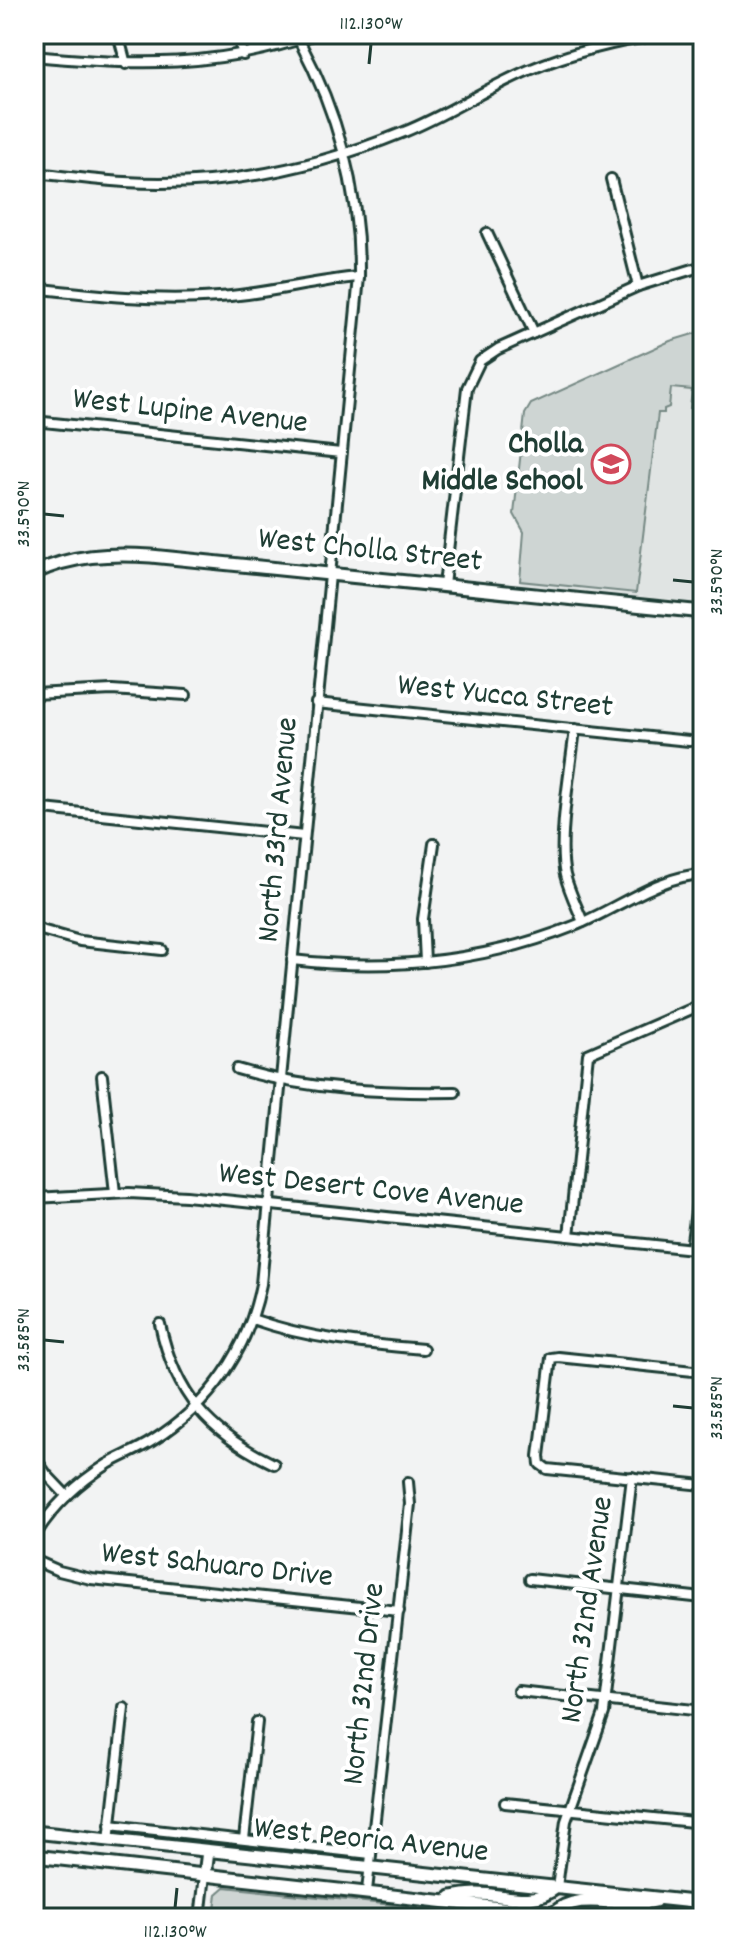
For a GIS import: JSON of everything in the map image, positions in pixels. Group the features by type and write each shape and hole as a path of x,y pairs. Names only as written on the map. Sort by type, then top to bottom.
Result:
{"main road":[{"name":"West Cholla Street","path":"34,573 84,556 115,554 703,612"},
{"name":"West Peoria Avenue","path":"34,1832 703,1903"},
{"path":"205,1875 208,1851"},
{"name":"West Peoria Avenue","path":"34,1856 590,1918"},
{"path":"435,1899 476,1893 534,1899 557,1887"},
{"path":"553,1914 564,1904 576,1901 636,1904 663,1898"},
{"path":"624,1918 652,1915 701,1918"}],"street":[{"path":"118,34 126,64"},
{"path":"237,34 243,55"},
{"path":"34,56 126,64 179,63 243,55 316,34"},
{"path":"34,173 126,182 206,181 269,173 346,153 407,131 545,64 602,46 664,34"},
{"name":"North 33rd Avenue","path":"34,1537 67,1496 110,1463 170,1430 196,1408 231,1363 252,1319 261,1284 359,277 358,219 346,153 327,97 299,40"},
{"path":"611,179 638,286"},
{"path":"487,233 534,333"},
{"path":"444,585 467,388 480,361 498,349 638,286 703,266"},
{"path":"34,288 114,297 188,299 260,293 359,277"},
{"name":"West Lupine Avenue","path":"34,421 341,453"},
{"path":"34,694 112,690 186,695"},
{"name":"West Yucca Street","path":"316,703 689,741"},
{"path":"575,729 564,864 583,922"},
{"path":"34,808 304,836"},
{"path":"425,962 423,919 434,844"},
{"path":"292,960 344,965 425,962 491,952 583,922 673,880 703,874"},
{"path":"34,928 80,941 162,950"},
{"path":"569,1236 588,1054 703,1004"},
{"path":"237,1069 281,1081 372,1091 455,1092"},
{"path":"102,1076 115,1193"},
{"path":"691,1249 703,1159"},
{"name":"West Desert Cove Avenue","path":"34,1198 115,1193 186,1196 703,1250"},
{"path":"252,1319 332,1340 423,1349"},
{"path":"160,1324 177,1377 196,1408 233,1442 274,1464"},
{"path":"703,1372 551,1358 540,1464 547,1469 703,1485"},
{"path":"34,1456 67,1496"},
{"name":"North 32nd Avenue","path":"557,1887 569,1810 597,1737 606,1701 632,1477"},
{"name":"North 32nd Drive","path":"367,1891 410,1504 408,1482"},
{"name":"West Sahuaro Drive","path":"34,1560 59,1571 91,1579 399,1611"},
{"path":"530,1579 703,1598"},
{"path":"518,1691 703,1711"},
{"path":"109,1841 124,1708"},
{"path":"244,1839 257,1722"},
{"path":"505,1803 703,1823"},
{"name":"West Peoria Avenue","path":"110,1825 371,1854"},
{"path":"200,1918 205,1875"}],"shaded area":[{"name":"Cholla Middle School","path":"703,331 703,603 520,584 524,532 514,514 525,414 531,404 670,341"},
{"name":"Cholla Middle School","path":"703,331 703,409 690,408 692,390 671,388 669,407 664,409 664,413 658,413 636,593 520,581 524,532 514,514 525,414 531,404 670,341"},
{"path":"226,1884 531,1918 212,1918 215,1893"},
{"path":"225,1887 505,1918 214,1918 217,1894"}],"place":[{"name":"Cholla Middle School","path":"611,464"}]}
